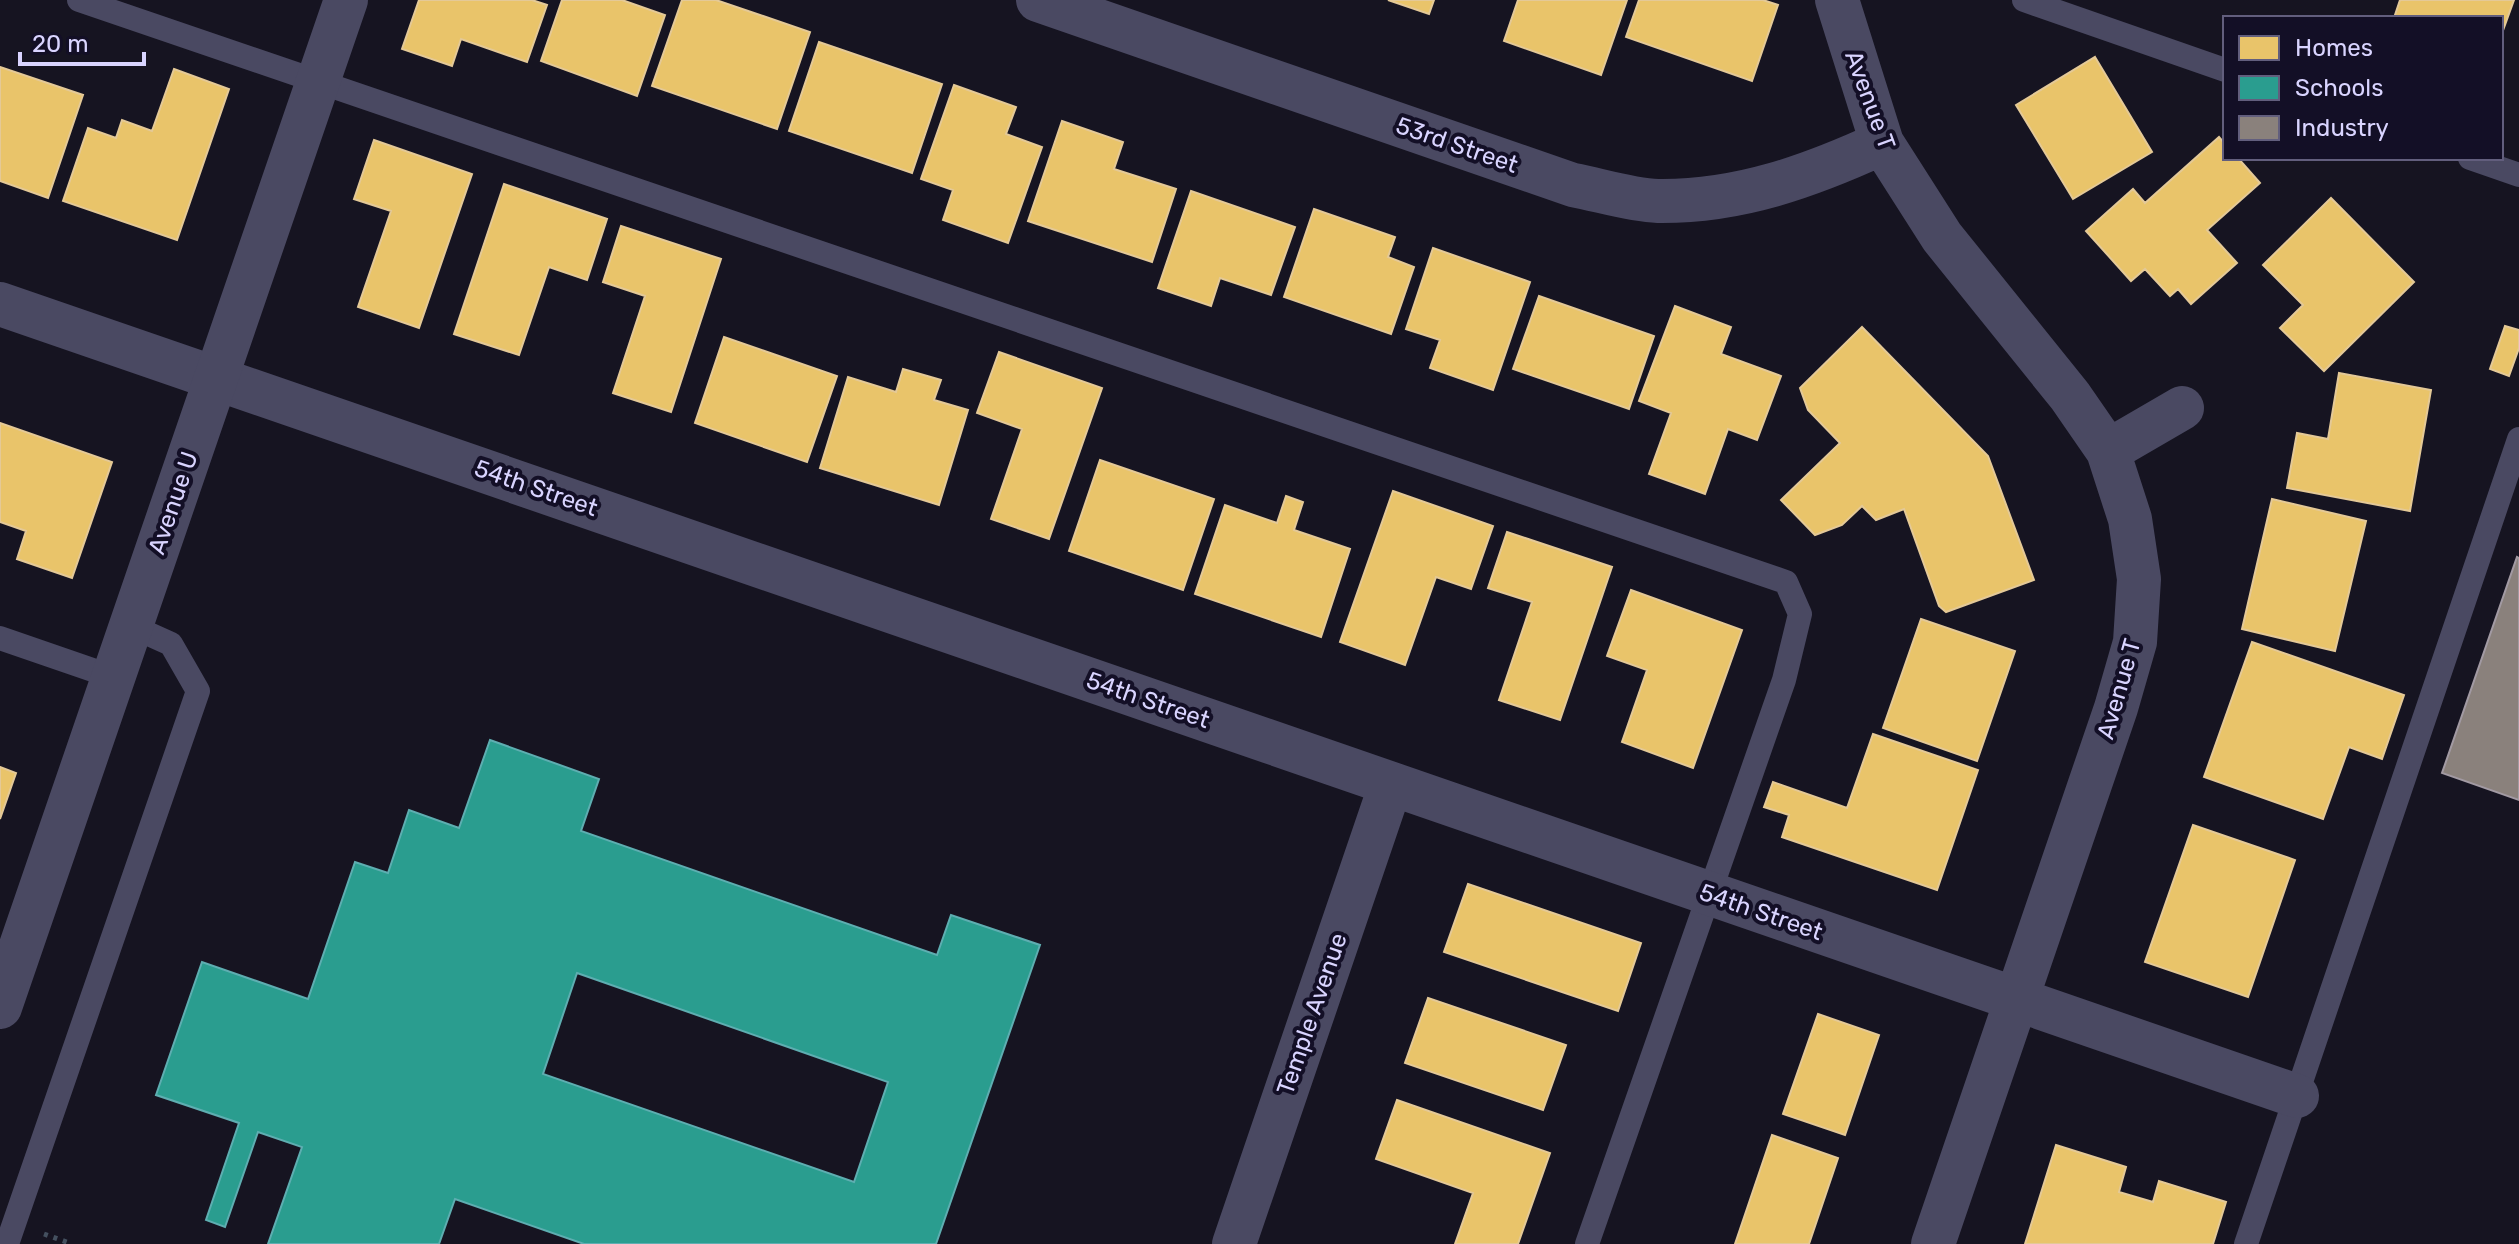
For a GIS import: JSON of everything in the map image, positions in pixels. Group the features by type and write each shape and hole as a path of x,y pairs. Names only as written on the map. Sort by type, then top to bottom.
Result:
{"street":[{"name":"Avenue U","path":"0,1007 7,964 131,626 346,0"},
{"name":"53rd Street","path":"1038,0 1573,185 1655,201 1736,196 1814,174 1882,143"},
{"name":"Avenue T","path":"1837,0 1882,143 1942,237 2070,396 2108,451 2130,519 2139,579 2135,642 2018,1000 1933,1244"},
{"name":"54th Street","path":"0,304 2297,1096"},
{"path":"2108,451 2182,408"},
{"name":"Temple Avenue","path":"1234,1244 1391,784"}],"lane":[{"path":"79,0 1786,582 1800,614 1784,680 1587,1244"},
{"path":"2024,0 2223,69"},
{"path":"2476,160 2519,175"},
{"path":"2246,1244 2519,439"},
{"path":"7,1244 8,1218 198,691 171,644 131,626"},
{"path":"0,638 113,677"}],"path":[{"path":"44,1234 72,1244"}],"building: Homes":[{"path":"419,0 532,0 547,5 527,62 461,39 452,66 402,49"},
{"path":"562,0 622,0 665,15 637,96 541,61"},
{"path":"682,0 716,0 810,32 777,129 652,86"},
{"path":"1388,0 1434,0 1429,14"},
{"path":"1518,0 1627,0 1601,75 1504,41"},
{"path":"1639,0 1763,0 1778,5 1752,81 1626,37"},
{"path":"2400,0 2514,0 2503,30 2503,16 2395,16"},
{"path":"819,42 942,84 912,173 789,131"},
{"path":"2095,57 2152,152 2073,199 2016,105"},
{"path":"0,67 83,95 48,198 0,181"},
{"path":"174,69 229,89 177,240 63,201 88,128 116,138 122,120 152,131"},
{"path":"954,85 1016,107 1006,134 1042,147 1008,243 943,220 953,190 921,179"},
{"path":"1062,121 1123,142 1114,169 1176,189 1152,262 1028,221"},
{"path":"2219,137 2223,142 2223,160 2240,160 2260,183 2207,230 2237,263 2191,304 2178,289 2170,296 2145,269 2131,281 2086,231 2133,189 2145,203"},
{"path":"374,140 472,174 419,328 358,307 391,211 354,199"},
{"path":"504,184 607,219 587,280 549,267 519,355 454,334"},
{"path":"1191,191 1295,227 1271,295 1220,278 1211,306 1158,288"},
{"path":"2331,198 2414,282 2324,371 2280,328 2303,305 2263,265"},
{"path":"1314,209 1395,237 1388,257 1414,267 1391,334 1284,297"},
{"path":"621,226 721,259 671,412 613,393 645,296 603,282"},
{"path":"1433,248 1530,282 1493,390 1430,368 1440,340 1406,329"},
{"path":"1539,296 1654,336 1629,409 1513,369"},
{"path":"1675,306 1731,327 1721,354 1781,376 1757,440 1728,429 1705,494 1649,474 1671,413 1639,401"},
{"path":"2505,326 2519,330 2519,348 2509,376 2490,369"},
{"path":"1862,327 1988,456 2034,580 1946,612 1939,606 1904,509 1876,520 1862,506 1842,525 1815,535 1781,500 1840,443 1808,410 1800,388"},
{"path":"724,337 837,376 807,462 695,423"},
{"path":"999,352 1102,388 1049,539 991,519 1022,429 977,413"},
{"path":"903,369 941,380 934,400 968,410 939,505 820,468 848,377 896,392"},
{"path":"2339,373 2431,390 2410,511 2287,488 2297,433 2328,439"},
{"path":"0,423 112,462 72,578 17,559 26,531 0,522"},
{"path":"1100,460 1214,499 1183,590 1069,551"},
{"path":"1393,491 1493,526 1471,589 1436,577 1405,665 1340,642"},
{"path":"1286,496 1303,502 1294,530 1350,549 1321,637 1195,594 1225,505 1277,523"},
{"path":"2272,499 2366,521 2335,651 2242,629"},
{"path":"1507,532 1612,567 1560,720 1499,700 1532,602 1488,588"},
{"path":"1631,590 1742,630 1693,768 1622,742 1647,670 1607,656"},
{"path":"1921,619 2015,651 1977,761 1883,728"},
{"path":"2252,642 2404,695 2382,759 2349,747 2323,819 2204,777"},
{"path":"1873,734 1978,770 1937,890 1782,837 1789,815 1764,807 1773,782 1847,808"},
{"path":"0,767 16,773 0,819"},
{"path":"2193,825 2295,860 2248,997 2145,962"},
{"path":"1468,884 1641,943 1618,1011 1444,952"},
{"path":"1428,998 1566,1045 1543,1110 1405,1063"},
{"path":"1818,1014 1879,1035 1845,1135 1783,1114"},
{"path":"1397,1100 1550,1153 1518,1244 1455,1244 1473,1193 1376,1159"},
{"path":"1772,1135 1838,1158 1809,1244 1735,1244"},
{"path":"2056,1145 2126,1167 2119,1192 2153,1202 2159,1181 2226,1202 2213,1244 2025,1244"}],"building: Schools":[{"path":"490,740 599,779 581,831 937,955 951,915 1040,945 936,1244 584,1244 455,1199 439,1244 268,1244 302,1147 258,1132 225,1227 206,1220 239,1123 156,1095 202,962 308,999 355,862 388,873 409,810 459,828","holes":["577,973 888,1082 854,1182 543,1074"]}],"building: Industry":[{"path":"2519,558 2519,800 2442,773"}]}
